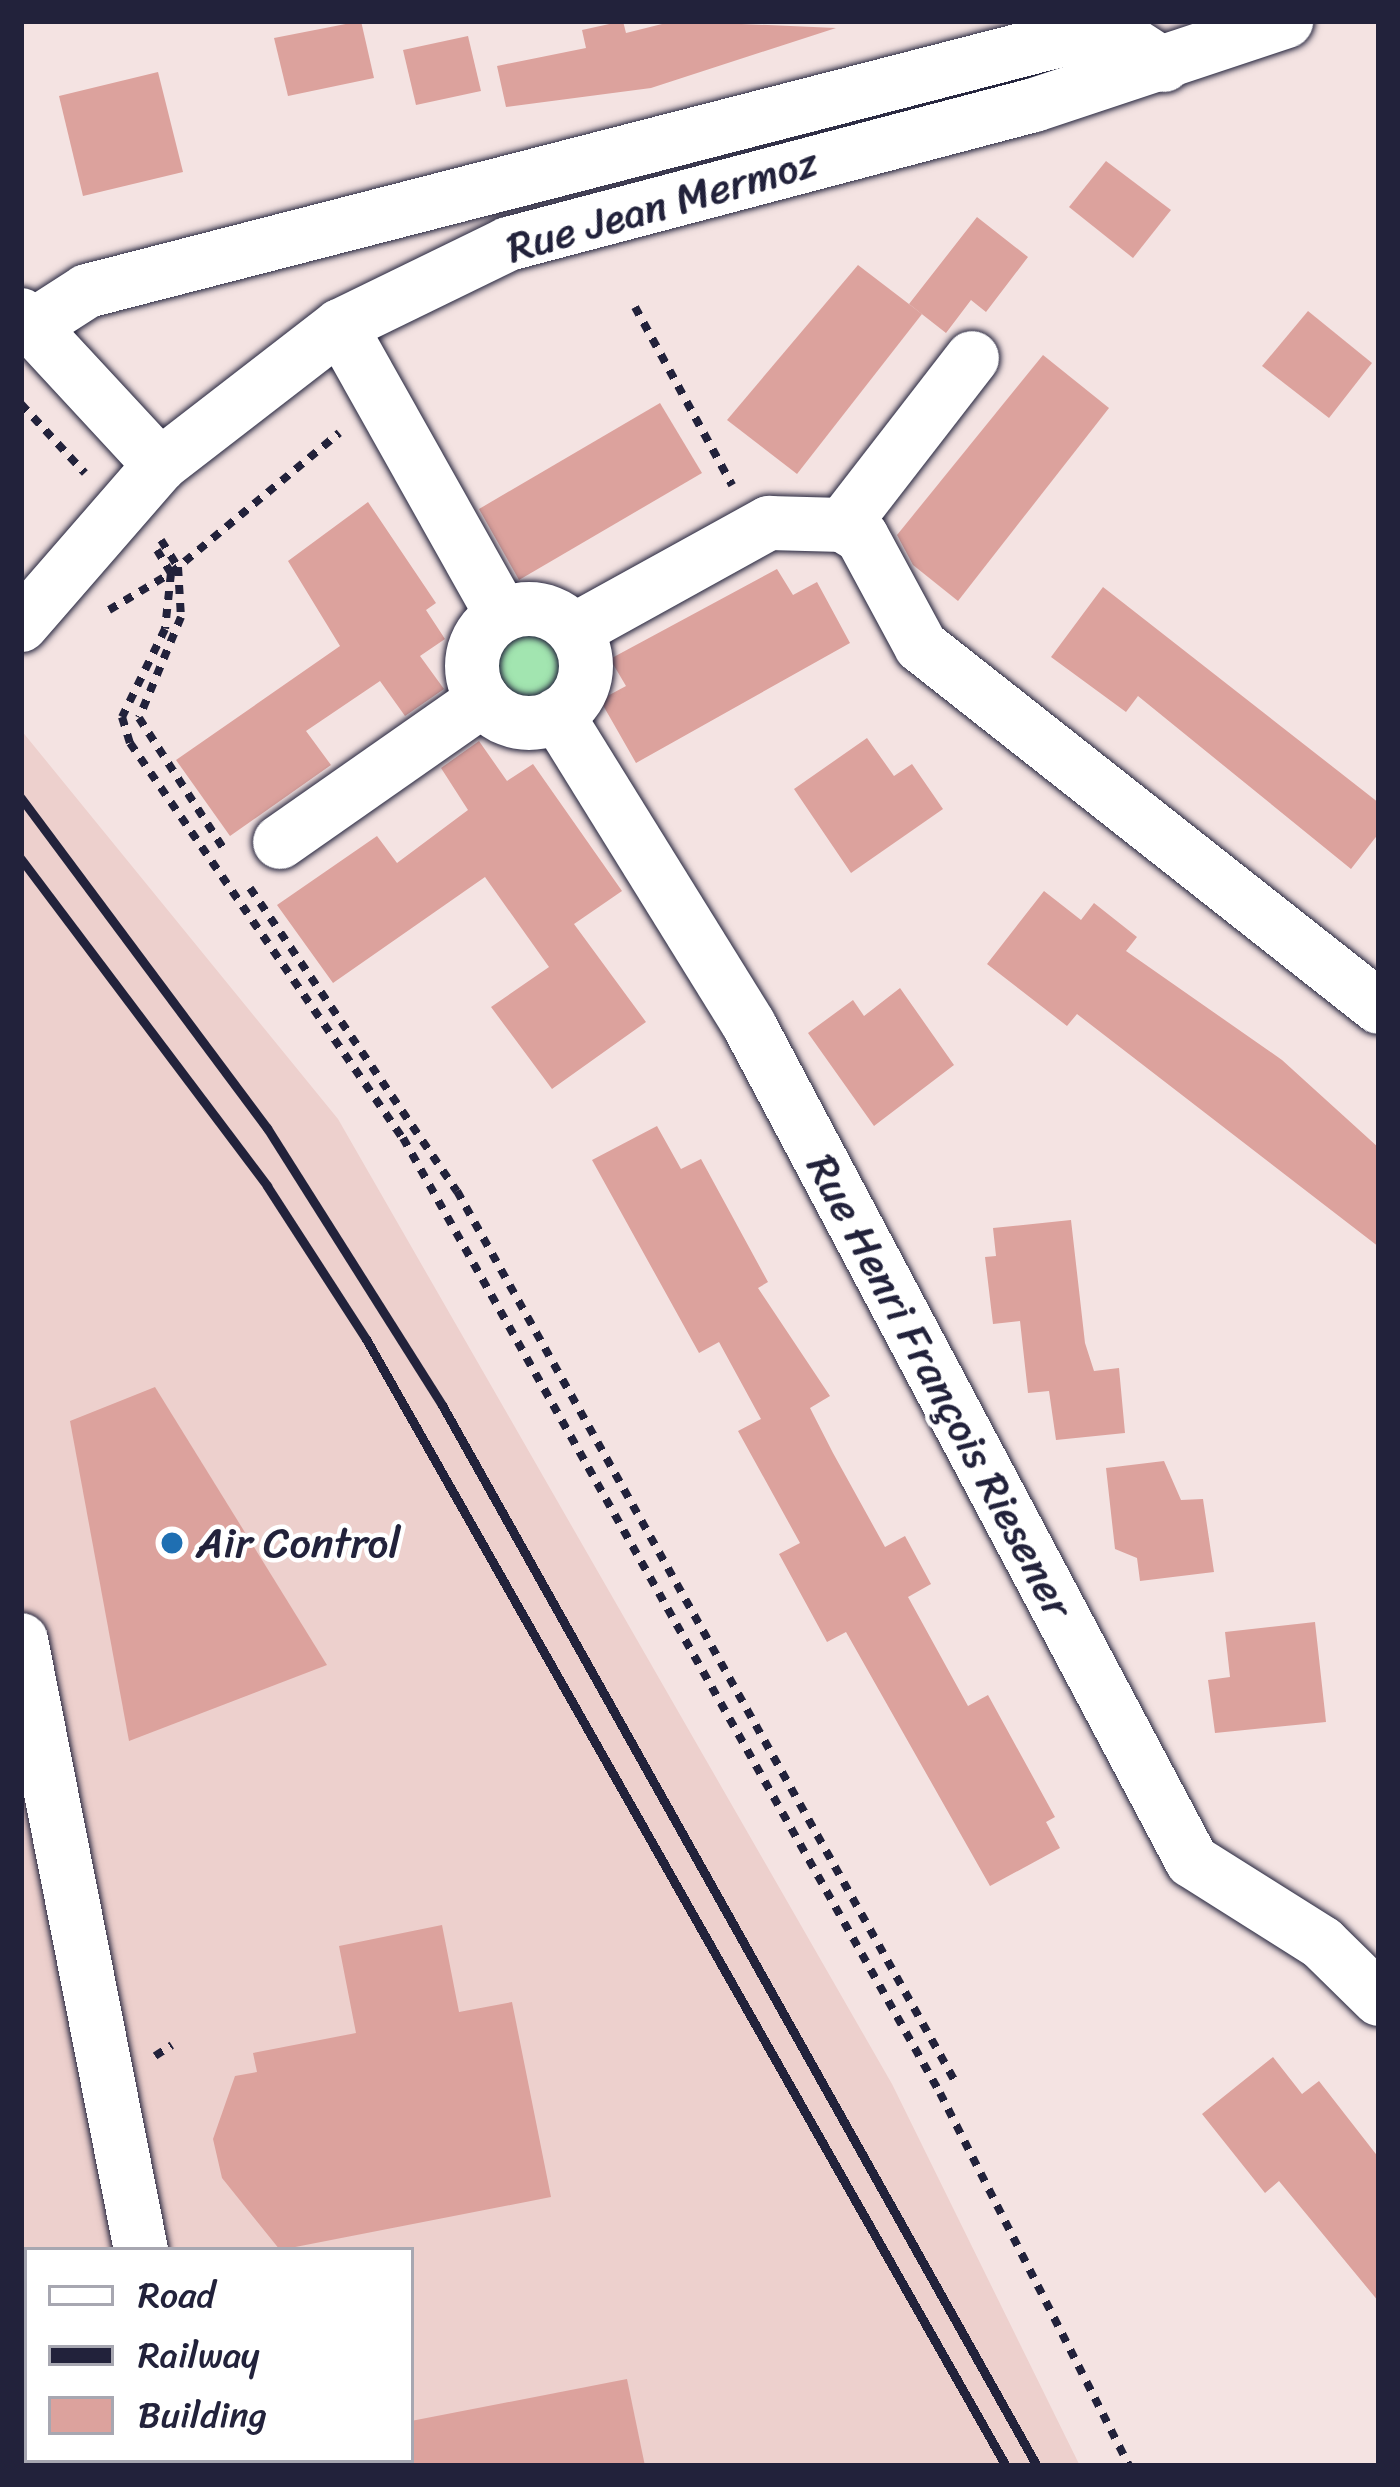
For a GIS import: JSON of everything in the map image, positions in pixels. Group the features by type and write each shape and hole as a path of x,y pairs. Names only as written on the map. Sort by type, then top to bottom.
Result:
{"street":[{"name":"Rue Jean Mermoz","path":"1197,46 1107,28 87,291 33,329 133,490 340,326 508,244 1286,21"},
{"path":"340,326 502,615"},
{"path":"843,525 972,358"},
{"path":"25,620 133,490"},
{"path":"574,630 757,530 843,525 862,537 921,646 1379,1007"},
{"path":"533,608 574,630 587,667 557,716 526,723 483,700 472,663 502,615 533,608"},
{"path":"280,842 483,700"},
{"name":"Rue Henri François Riesener","path":"557,716 749,1025 1192,1861 1322,1943 1379,1999"},
{"path":"21,1640 140,2247"}],"path":[{"path":"635,307 757,530"},
{"path":"21,404 133,490 175,570 181,617 142,730 458,1191 957,2085"},
{"path":"89,616 175,570 357,417"},
{"path":"175,570 165,628 122,717 130,743 403,1138 940,2093 1129,2466"}],"shaded area":[{"path":"21,730 338,1119 892,2084 1080,2466 21,2466"}],"green space":[{"path":"530,634 553,643 562,666 553,689 530,698 507,689 498,666 507,643"}],"building":[{"path":"361,21 374,78 288,96 274,38"},
{"path":"623,21 626,33 674,21 836,28 651,88 506,107 497,66 586,48 582,30"},
{"path":"468,36 481,91 416,105 403,50"},
{"path":"158,72 183,172 83,196 59,96"},
{"path":"1106,161 1171,210 1133,258 1069,207"},
{"path":"977,217 1028,257 986,312 971,300 946,333 909,304"},
{"path":"858,265 922,314 797,474 727,420"},
{"path":"1308,311 1372,363 1329,418 1262,366"},
{"path":"1043,355 1109,408 958,601 913,565 897,535"},
{"path":"660,403 702,473 519,580 479,509"},
{"path":"368,502 436,603 426,610 445,639 420,656 444,689 405,716 380,681 306,731 331,765 230,836 176,760 340,646 288,561"},
{"path":"777,569 793,595 817,582 850,643 636,763 600,700 626,686 610,659"},
{"path":"1103,587 1379,803 1379,833 1351,869 1138,696 1126,712 1051,657"},
{"path":"867,738 894,776 912,764 943,809 851,873 794,789"},
{"path":"479,741 507,781 533,764 622,891 574,924 646,1022 552,1089 491,1007 549,967 485,877 333,983 277,905 377,836 397,863 468,810 441,768"},
{"path":"1044,891 1081,920 1094,903 1137,937 1126,951 1282,1060 1379,1148 1379,1247 1077,1014 1067,1026 987,964"},
{"path":"900,988 954,1065 874,1126 808,1033 853,1000 864,1016"},
{"path":"657,1126 681,1169 701,1159 768,1282 758,1288 830,1396 810,1408 833,1453 885,1547 905,1536 931,1584 908,1597 968,1706 988,1695 1055,1817 1046,1822 1060,1848 990,1886 846,1632 827,1642 779,1554 800,1543 738,1431 761,1419 719,1342 699,1353 592,1160"},
{"path":"1071,1220 1085,1343 1094,1371 1119,1368 1125,1433 1056,1440 1049,1391 1028,1393 1020,1321 993,1324 985,1257 996,1256 993,1228"},
{"name":"Air Control","path":"155,1387 327,1665 129,1741 70,1421"},
{"path":"1164,1461 1181,1500 1203,1499 1214,1572 1140,1581 1137,1558 1115,1549 1106,1468"},
{"path":"1315,1622 1326,1722 1215,1733 1208,1680 1230,1677 1225,1632"},
{"path":"442,1925 459,2012 512,2002 551,2197 278,2247 222,2178 213,2139 235,2076 257,2072 253,2053 356,2033 339,1946"},
{"path":"1273,2057 1302,2094 1319,2081 1379,2158 1379,2302 1279,2181 1265,2193 1202,2114"},
{"path":"627,2379 645,2466 411,2466 414,2420"}],"railway":[{"path":"21,798 267,1128 442,1405 1037,2466"},
{"path":"21,859 267,1186 366,1339 1006,2466"}],"place":[{"name":"Air Control","path":"172,1543"}]}
